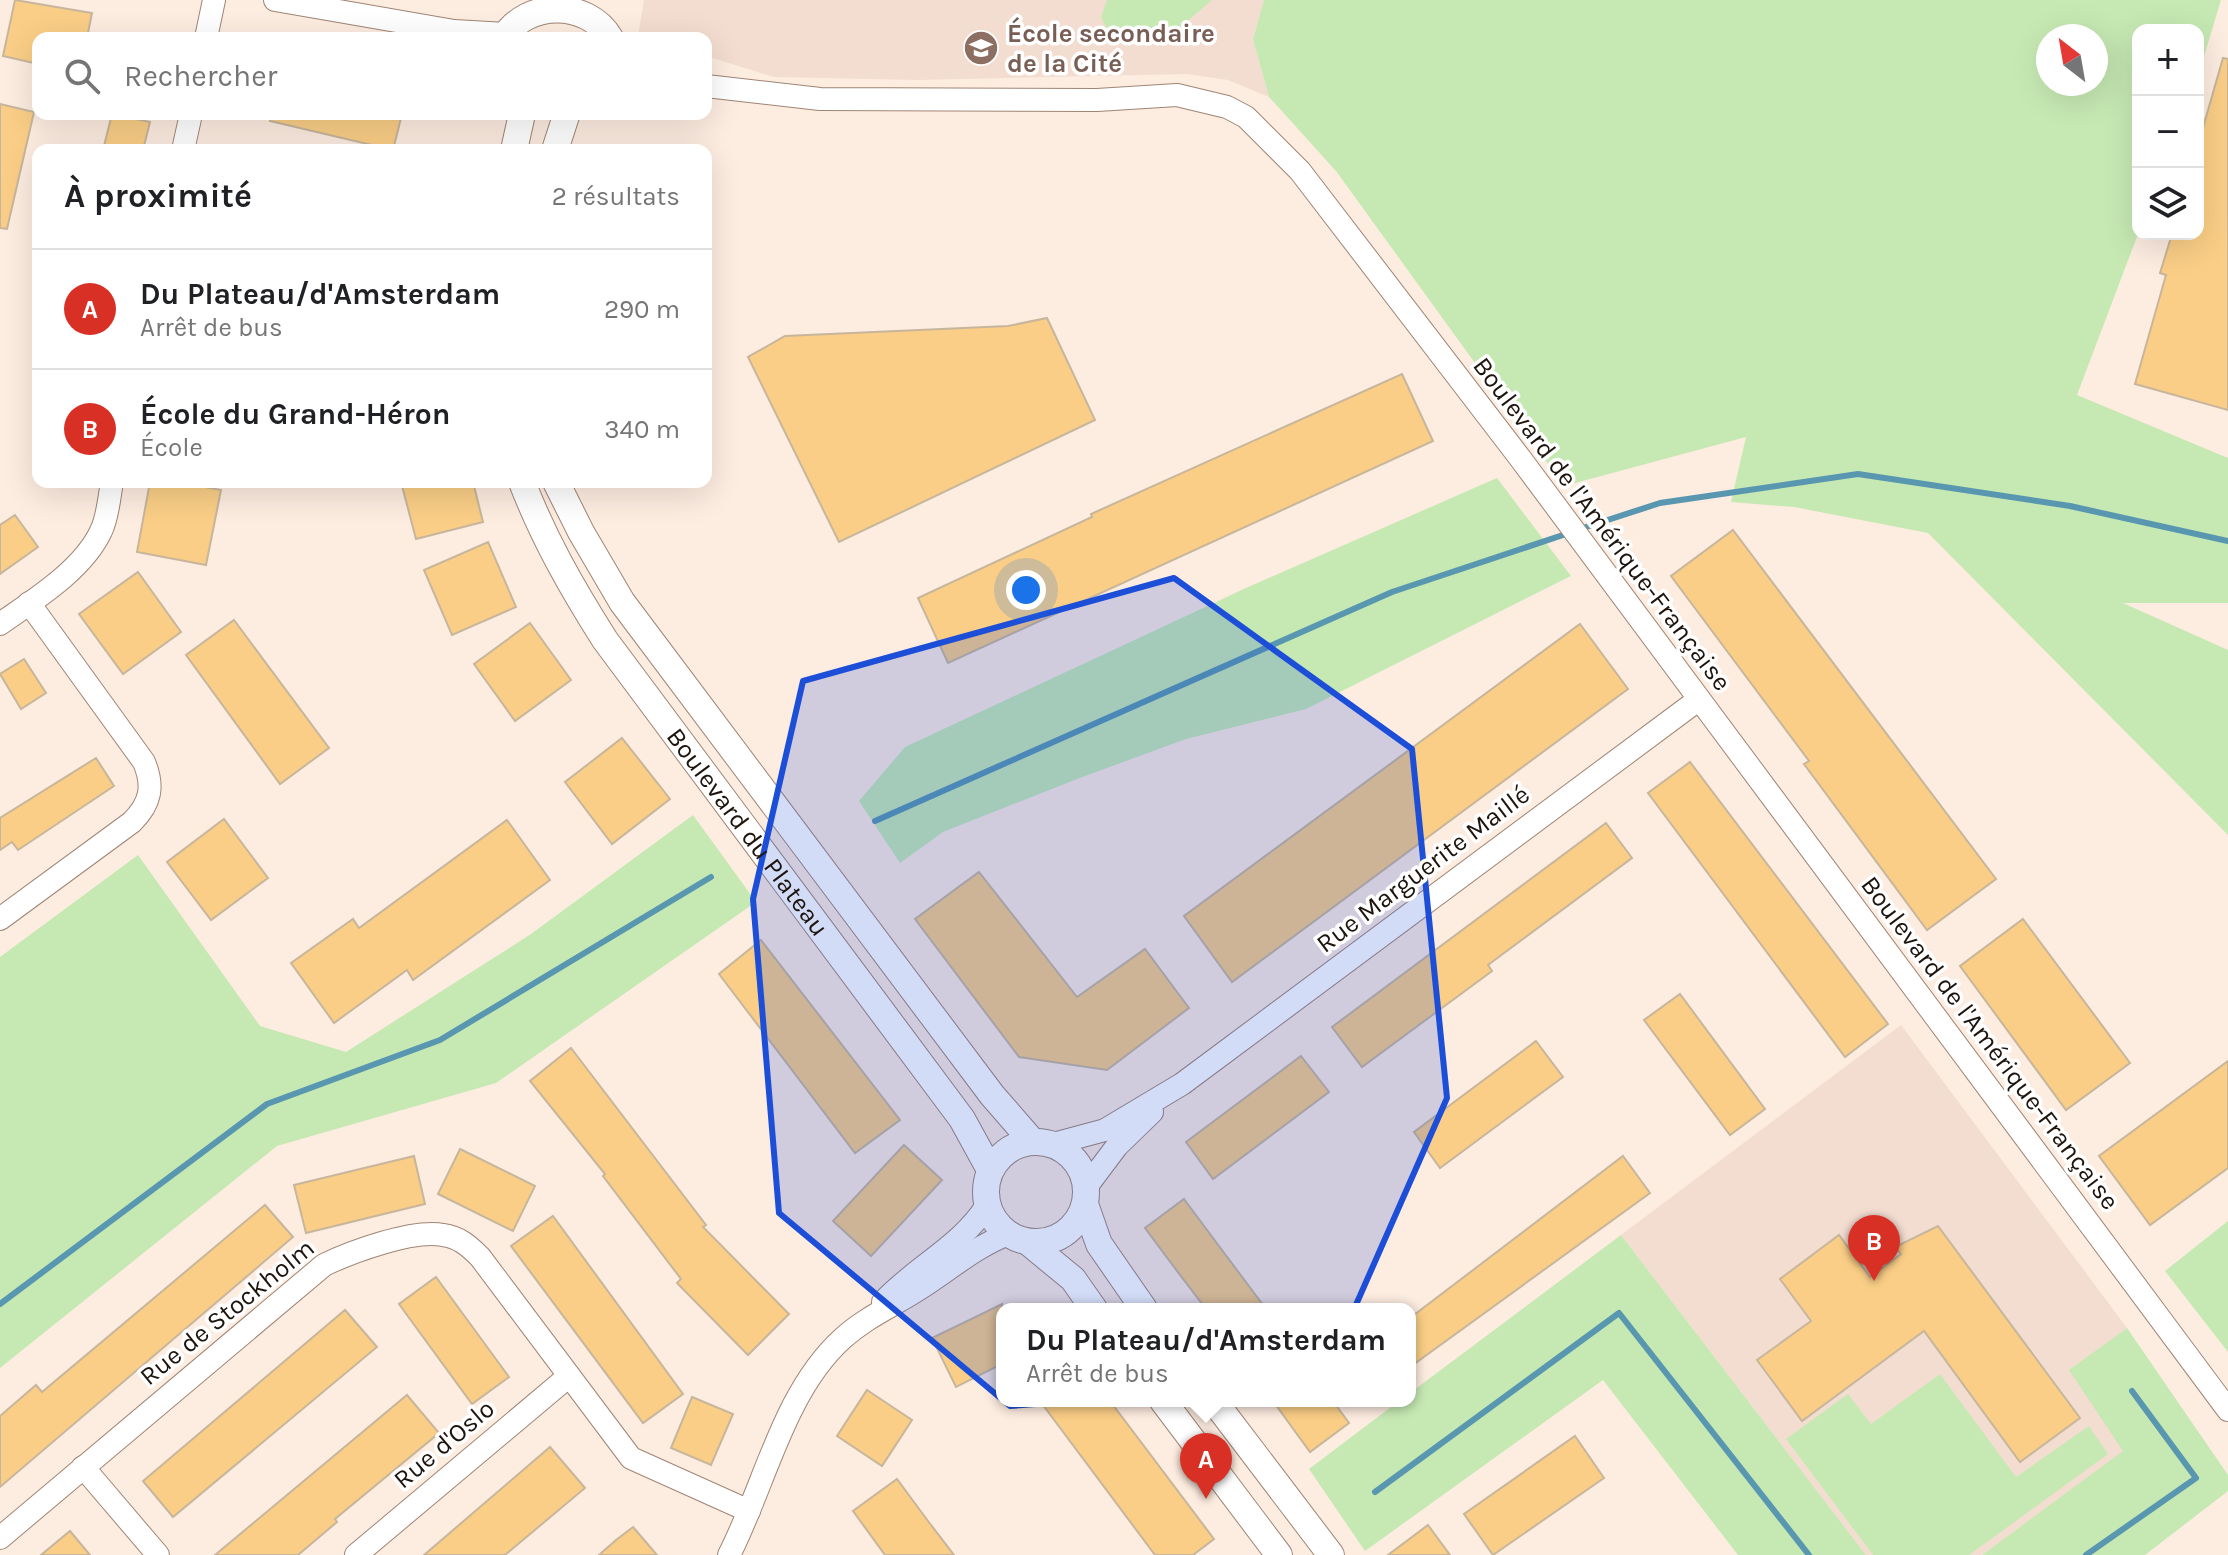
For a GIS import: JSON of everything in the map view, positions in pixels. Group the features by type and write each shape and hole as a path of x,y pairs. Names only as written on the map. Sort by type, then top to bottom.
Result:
{"main road":[{"path":"598,0 607,32"},
{"path":"508,32 516,19 536,4 551,3 572,4 591,14 606,32"},
{"path":"515,144 521,120"},
{"path":"557,144 567,120"},
{"name":"Boulevard du Plateau","path":"524,488 561,571 605,640 962,1119 990,1170"},
{"name":"Boulevard du Plateau","path":"559,488 622,602 992,1095 1043,1143"},
{"path":"1090,1303 1073,1279 991,1216 986,1187 990,1170 1008,1151 1043,1143 1076,1161 1099,1244 1140,1303"},
{"path":"1018,1238 1046,1241 1064,1234 1077,1222 1086,1195"},
{"path":"1168,1407 1279,1555"},
{"path":"1219,1407 1331,1555"}],"street":[{"path":"207,32 214,0"},
{"path":"275,0 464,32"},
{"path":"334,11 403,32"},
{"name":"Boulevard de l'Amérique-Française","path":"712,87 820,99 1097,100 1177,95 1227,107 1246,117 1279,146 1359,247 2228,1410"},
{"path":"184,144 190,120"},
{"path":"0,624 29,603 89,549 102,530 111,488"},
{"path":"0,919 132,822 144,810 150,796 151,779 144,762 29,603"},
{"name":"Rue Marguerite Maillé","path":"1043,1143 1105,1130 1182,1084 1698,700"},
{"name":"Rue Marguerite Maillé","path":"1086,1195 1117,1146 1182,1084"},
{"path":"729,1555 808,1381 839,1341 871,1315 908,1275 971,1226 987,1205"},
{"name":"Rue de Stockholm","path":"0,1538 324,1265 358,1251 420,1235 442,1234 463,1242 480,1257 636,1462 749,1511"},
{"path":"871,1315 909,1295 985,1244 1018,1238"},
{"name":"Rue d'Oslo","path":"356,1555 569,1376"},
{"path":"83,1467 158,1555"}],"highlighted area":[{"path":"1174,578 1412,749 1447,1098 1322,1382 1010,1406 779,1213 753,899 803,681"}],"shaded area":[{"name":"École secondaire de la Cité","path":"644,0 1264,0 1253,39 1269,97 1228,80 1187,74 917,80 774,77 712,58 712,32 639,32"},
{"path":"1901,1025 2127,1328 2070,1370 2124,1451 1982,1555 1866,1555 1621,1235"}],"green space":[{"path":"1107,0 1212,0 1169,37 1113,40 1101,17"},
{"path":"1264,0 2221,0 2204,56 2204,24 2132,24 2132,240 2136,240 2077,395 2228,458 2228,603 2123,603 2228,650 2228,835 1928,533 1794,507 1731,502 1746,437 1564,486 1336,171 1269,97 1253,39"},
{"path":"1497,478 1571,576 1306,709 1186,739 1077,779 943,832 900,863 859,801 905,747 1246,588"},
{"path":"693,815 756,902 496,1083 277,1146 0,1368 0,957 138,855 260,1026 346,1052 531,934"},
{"path":"2228,1221 2228,1352 2165,1271"},
{"path":"1621,1235 1866,1555 1738,1555 1603,1380 1365,1551 1309,1469 1391,1407 1416,1407 1416,1389"},
{"path":"2127,1328 2228,1475 2228,1491 2145,1555 1982,1555 2123,1451 2069,1370"},
{"path":"1940,1374 2016,1477 2089,1426 2108,1454 1969,1555 1873,1555 1786,1439 1848,1394 1871,1424"}],"building":[{"path":"15,0 92,13 88,32 32,32 32,63 3,56"},
{"path":"2223,58 2228,59 2228,410 2135,384 2166,275 2160,273 2170,240 2204,240 2204,124"},
{"path":"0,104 32,112 32,120 7,229 0,228"},
{"path":"110,120 150,122 144,144 104,144"},
{"path":"400,120 394,144 368,144 270,121"},
{"path":"1047,318 1095,420 839,542 748,357 785,336 1008,326"},
{"path":"1402,374 1433,441 948,663 918,598 1092,517 1091,514"},
{"path":"149,488 221,490 206,565 137,552"},
{"path":"403,488 474,488 483,522 416,539"},
{"path":"15,515 38,547 0,574 0,525"},
{"path":"1733,530 1996,879 1927,930 1804,764 1809,761 1671,576"},
{"path":"488,542 516,607 452,635 424,570"},
{"path":"138,572 181,632 123,674 79,614"},
{"path":"234,620 329,748 280,784 186,655"},
{"path":"530,623 571,680 515,721 474,664"},
{"path":"1580,624 1628,689 1232,982 1184,916"},
{"path":"24,659 46,693 21,709 0,674"},
{"path":"622,738 670,799 612,844 565,782"},
{"path":"96,758 114,786 18,850 12,842 0,850 0,818"},
{"path":"1690,762 1888,1024 1845,1057 1648,793"},
{"path":"224,819 268,878 211,920 167,862"},
{"path":"507,820 550,880 413,980 407,970 334,1023 291,963 353,919 359,928"},
{"path":"1606,823 1632,858 1488,965 1492,971 1362,1067 1332,1027"},
{"path":"979,872 1077,997 1145,949 1189,1008 1107,1070 1019,1057 915,919"},
{"path":"2023,919 2130,1063 2066,1110 1960,966"},
{"path":"761,940 900,1120 855,1153 719,974"},
{"path":"1680,994 1765,1109 1730,1135 1644,1020"},
{"path":"1536,1041 1563,1077 1440,1168 1414,1132"},
{"path":"571,1048 706,1225 703,1227 789,1314 748,1355 677,1283 681,1279 603,1176 605,1174 530,1081"},
{"path":"1301,1056 1329,1092 1213,1179 1186,1142"},
{"path":"2228,1061 2228,1168 2150,1225 2099,1156"},
{"path":"904,1145 942,1180 871,1256 833,1221"},
{"path":"460,1149 535,1186 513,1231 438,1194"},
{"path":"414,1156 425,1204 306,1233 294,1185"},
{"path":"1623,1156 1650,1193 1416,1363 1416,1313"},
{"path":"1184,1199 1262,1303 1201,1303 1145,1228"},
{"path":"265,1205 293,1237 0,1487 0,1416 36,1385 42,1392"},
{"path":"553,1216 683,1394 643,1423 511,1246"},
{"path":"1938,1226 2080,1418 2020,1462 1924,1331 1802,1421 1757,1360 1811,1321 1780,1279 1839,1235 1870,1277 1901,1254 1895,1247"},
{"path":"436,1277 509,1377 472,1404 399,1304"},
{"path":"996,1307 996,1367 956,1387 932,1338"},
{"path":"345,1310 377,1347 173,1517 143,1481"},
{"path":"867,1390 912,1420 882,1466 837,1436"},
{"path":"407,1395 439,1433 335,1519 337,1522 298,1555 215,1555"},
{"path":"692,1397 733,1414 711,1465 671,1448"},
{"path":"1044,1407 1115,1407 1214,1539 1193,1555 1155,1555"},
{"path":"1277,1407 1337,1407 1349,1423 1310,1452"},
{"path":"1575,1436 1604,1478 1493,1555 1464,1514"},
{"path":"550,1447 585,1488 505,1555 424,1555"},
{"path":"897,1479 954,1555 885,1555 853,1511"},
{"path":"1428,1525 1450,1555 1388,1555"},
{"path":"633,1527 657,1555 599,1555 616,1540"},
{"path":"70,1531 90,1555 41,1555"}],"waterway":[{"path":"1580,529 1660,503 1858,474 2070,506 2228,541"},
{"path":"875,821 1392,592 1569,533"},
{"path":"0,1304 267,1104 440,1040 711,877"},
{"path":"1375,1492 1619,1313 1809,1555"},
{"path":"2086,1555 2196,1478 2132,1391"}],"place":[{"name":"École secondaire de la Cité","path":"981,48"},
{"name":"École du Grand-Héron","path":"1874,1281"},
{"name":"Du Plateau/d'Amsterdam","path":"1206,1499"}]}
